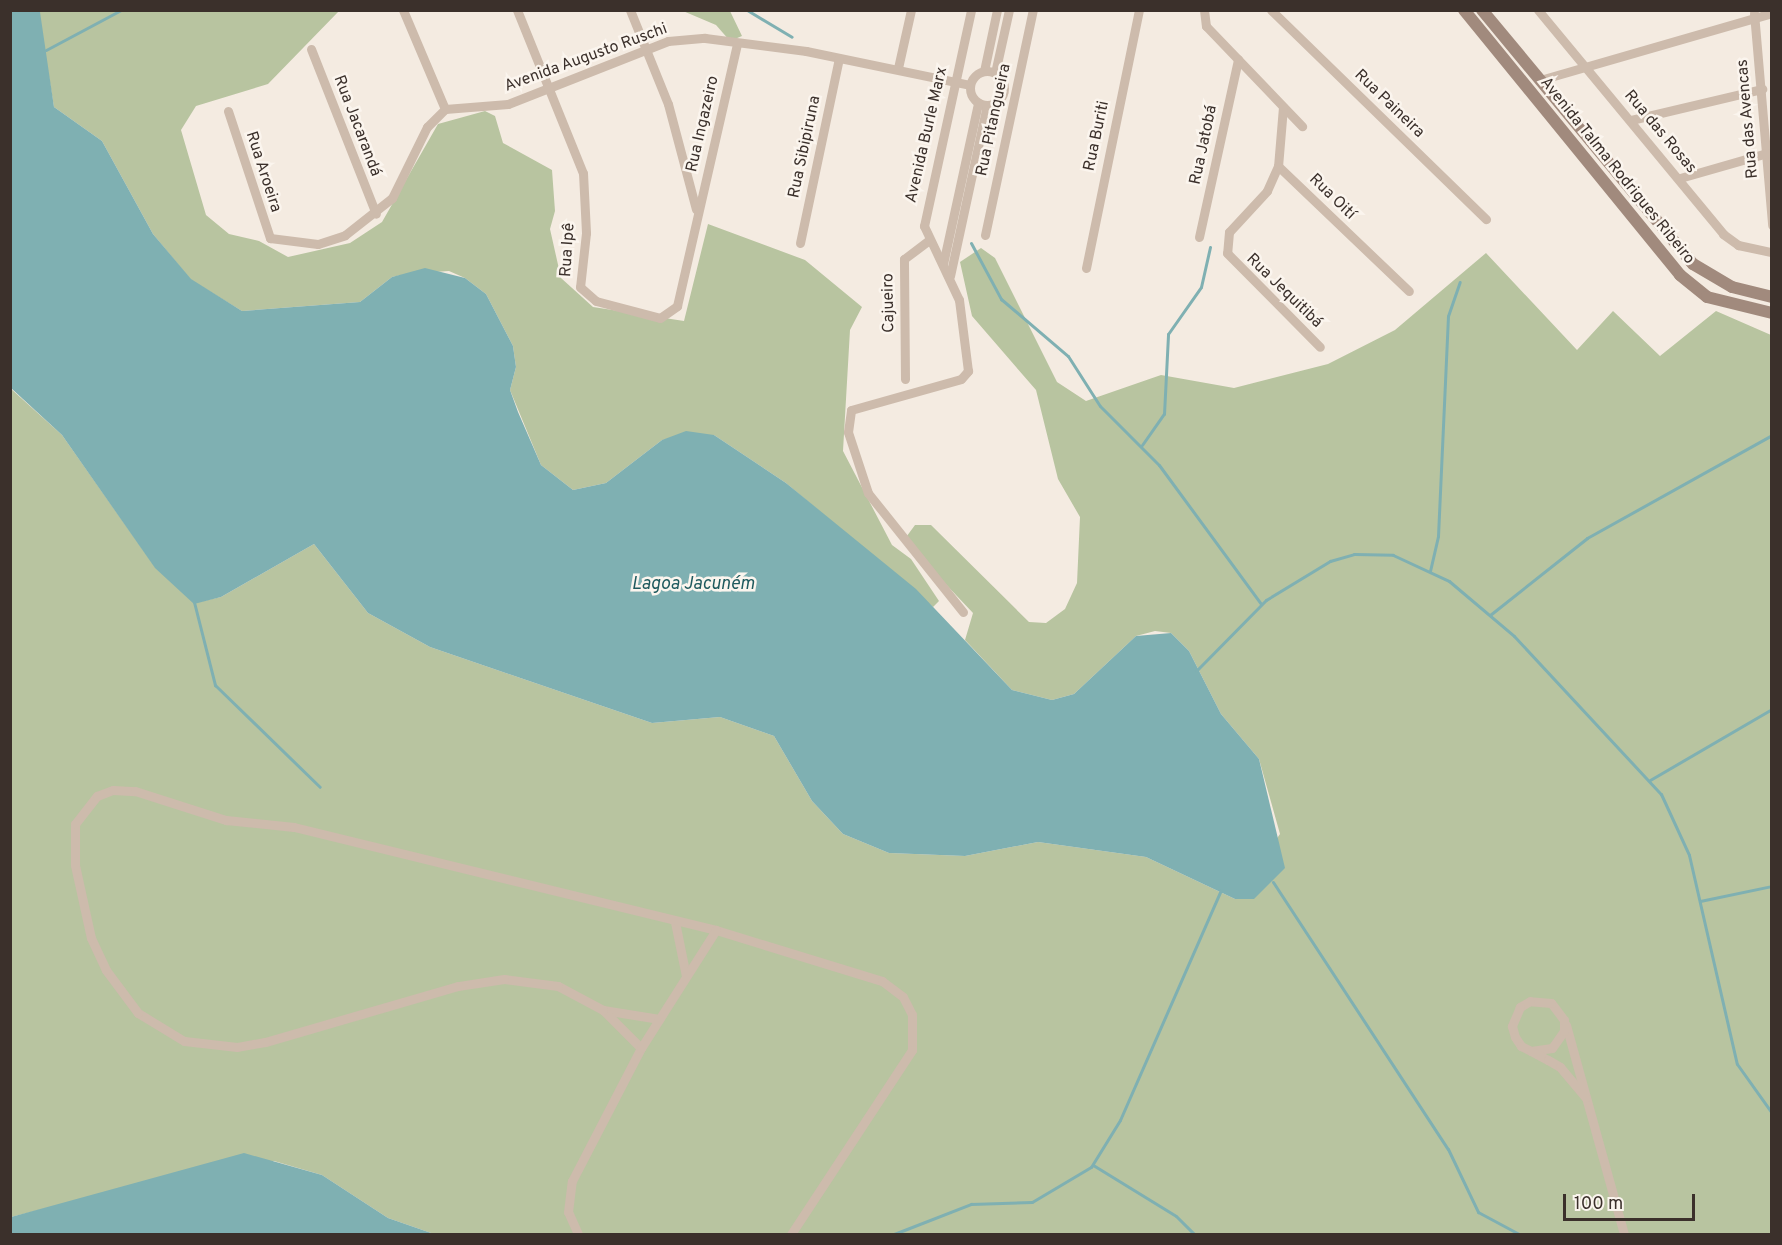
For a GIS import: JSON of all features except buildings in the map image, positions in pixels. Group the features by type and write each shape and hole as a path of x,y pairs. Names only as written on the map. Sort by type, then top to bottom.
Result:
{"main road":[{"name":"Avenida Talma Rodrigues Ribeiro","path":"1464,10 1680,275 1707,297 1772,313"},
{"name":"Avenida Talma Rodrigues Ribeiro","path":"1482,10 1701,272 1772,297"}],"street":[{"path":"376,214 412,166 427,127 445,109 403,10"},
{"path":"517,10 549,87"},
{"path":"630,10 668,104 696,211"},
{"path":"898,68 911,10"},
{"name":"Avenida Burle Marx","path":"963,612 868,492 848,432 851,410 965,376 967,332 950,276 928,241 925,215 971,10"},
{"path":"942,264 982,104 970,85 984,71 997,10"},
{"path":"1003,94 995,73 1009,10"},
{"name":"Rua Pitangueira","path":"985,235 1033,10"},
{"name":"Rua Buriti","path":"1086,268 1139,10"},
{"path":"1204,10 1206,26 1302,126"},
{"name":"Rua Paineira","path":"1271,10 1486,219"},
{"name":"Rua das Rosas","path":"1540,11 1584,67 1680,178 1723,234 1738,246 1772,252"},
{"path":"1540,80 1754,13 1772,13"},
{"name":"Rua das Avencas","path":"1754,13 1772,225"},
{"name":"Avenida Augusto Ruschi","path":"445,109 508,104 680,39 839,58 898,68 970,85"},
{"name":"Rua Ingazeiro","path":"696,211 736,44"},
{"name":"Rua Jacarandá","path":"311,49 376,214"},
{"name":"Rua Sibipiruna","path":"800,243 839,58"},
{"name":"Rua Jatobá","path":"1199,237 1238,59"},
{"path":"984,71 995,73"},
{"name":"Rua Ipê","path":"549,87 583,173 586,234 579,282 584,294 660,318 673,312 696,211"},
{"path":"1631,120 1762,89"},
{"path":"982,104 1003,94 1015,96"},
{"name":"Avenida Burle Marx","path":"950,276 982,104"},
{"path":"1278,166 1283,106"},
{"name":"Rua Aroeira","path":"228,111 274,240 330,241 376,214"},
{"path":"1680,178 1767,153"},
{"name":"Rua Oití","path":"1278,166 1409,291"},
{"name":"Rua Jequitibá","path":"1278,166 1267,191 1229,232 1227,253 1320,347"},
{"name":"Cajueiro","path":"905,379 904,259 928,241"},
{"path":"641,1048 603,1010 558,986 504,980 458,986 255,1043 184,1041 138,1013 106,970 92,938 78,875 75,824 97,796 113,790 135,791 226,820 294,827 675,922 716,930 882,981 903,997 912,1014 912,1050 791,1234"},
{"path":"675,922 686,976"},
{"path":"578,1234 568,1212 572,1181 641,1048 716,930"},
{"path":"1587,1098 1560,1067 1531,1051 1515,1037 1512,1026 1520,1007 1540,999 1551,1003 1564,1020 1587,1098 1624,1234"},
{"path":"603,1010 659,1019"},
{"path":"1531,1051 1542,1052 1560,1041 1564,1020"}],"green space":[{"path":"38,11 339,11 268,84 196,106 181,130 206,215 229,234 259,241 288,257 350,243 382,222 438,124 485,111 495,116 503,143 552,170 555,211 550,229 561,278 593,307 684,321 708,224 805,260 862,307 850,330 843,451 892,545 911,559 939,601 933,607 786,483 714,435 662,440 606,483 573,490 541,465 510,390 516,367 513,346 486,294 465,278 449,271 392,277 360,302 242,311 191,280 153,234 102,141 54,107"},
{"path":"683,11 730,11 742,36 730,41 716,25"},
{"path":"981,248 995,258 1057,382 1086,401 1161,375 1234,388 1328,364 1395,330 1486,253 1577,350 1613,311 1660,356 1716,311 1771,335 1771,1234 434,1234 388,1218 322,1175 274,1161 168,1178 11,1217 10,388 62,435 155,567 194,603 221,597 314,544 368,613 430,647 652,723 720,717 774,736 812,801 843,834 889,853 965,856 1038,842 1146,857 1235,899 1280,834 1259,759 1221,714 1189,651 1171,633 1155,631 1136,636 1074,694 1052,700 1012,690 965,640 973,613 904,540 915,525 931,525 1029,622 1046,623 1065,609 1077,583 1080,517 1058,479 1036,390 972,316 960,262"}],"water":[{"name":"Lagoa Jacuném","path":"10,11 40,12 54,107 102,141 153,234 191,279 242,311 360,302 392,277 425,268 465,278 486,294 513,346 516,367 510,390 541,465 573,490 606,483 662,440 686,431 714,435 786,483 916,589 1012,690 1052,700 1074,694 1136,636 1171,633 1189,651 1221,714 1259,759 1285,868 1254,899 1235,899 1146,857 1038,842 965,856 889,853 843,834 812,801 774,736 720,717 652,723 430,647 368,613 314,544 221,597 194,604 155,568 62,435 11,388"},
{"path":"244,1153 322,1175 388,1218 434,1234 11,1234 11,1217"}],"waterway":[{"path":"46,50 121,10"},
{"path":"747,10 792,37"},
{"path":"971,243 1001,299 1068,356 1100,406 1159,465 1261,604"},
{"path":"1142,445 1164,414 1168,334 1201,287 1210,247"},
{"path":"1430,571 1438,536 1448,316 1460,282"},
{"path":"1490,615 1587,538 1772,435"},
{"path":"1196,671 1266,600 1330,561 1354,554 1393,555 1449,581 1514,636 1661,794 1689,855 1737,1064 1772,1113"},
{"path":"194,602 215,685 320,787"},
{"path":"1650,780 1772,709"},
{"path":"1273,882 1448,1149 1478,1212 1519,1234"},
{"path":"1700,901 1772,886"},
{"path":"894,1234 971,1204 1032,1202 1091,1167 1120,1120 1221,890"},
{"path":"1093,1165 1176,1216 1194,1234"}]}
